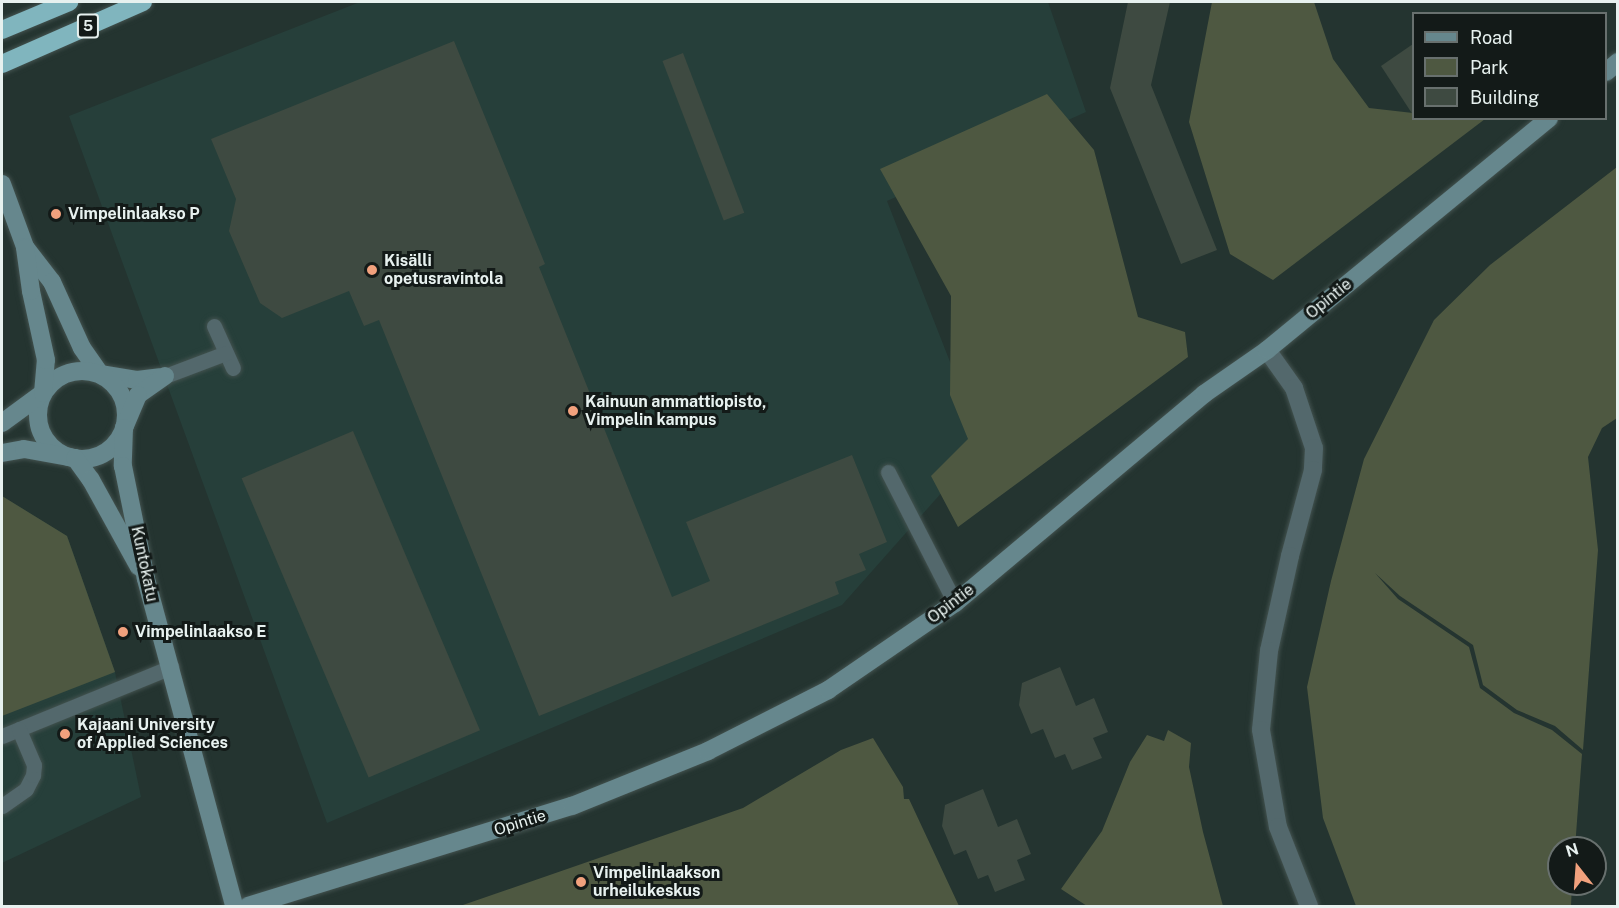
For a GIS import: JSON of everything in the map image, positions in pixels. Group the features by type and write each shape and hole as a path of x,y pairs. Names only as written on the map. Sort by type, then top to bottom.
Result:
{"highway":[{"name":"5","path":"2,30 69,2"},
{"name":"5","path":"2,64 143,2"}],"street":[{"name":"Opintie","path":"248,906 572,806 708,751 828,690 955,603 1199,399 1267,350 1547,120"},
{"path":"2,184 25,247 30,291 46,360 44,393 39,406 38,420 42,434 50,446 62,454 75,458 91,480 146,579"},
{"path":"25,247 52,282 82,348 100,374 111,381 122,397 126,415 124,428"},
{"path":"1267,350 1294,388 1314,448 1313,470 1290,556 1269,651 1261,730 1278,827 1309,906"},
{"path":"2,423 44,393 62,375 74,371 137,380 165,376"},
{"path":"2,453 24,449 75,458 100,455 119,439 138,395 165,376"},
{"name":"Kuntokatu","path":"124,428 123,466 146,579 234,906"}],"lane":[{"path":"214,326 233,368"},
{"path":"165,376 226,353"},
{"path":"888,472 955,603"},
{"path":"2,736 171,667"},
{"path":"2,806 26,789 33,775 34,765 19,729"}],"shaded area":[{"name":"Kainuun ammattiopisto, Vimpelin kampus","path":"360,2 1048,2 1086,112 887,201 983,446 842,605 327,823 69,116"},
{"name":"Kajaani University of Applied Sciences","path":"2,496 67,536 115,672 141,797 2,863"}],"green space":[{"path":"1212,2 1314,2 1333,59 1369,108 1412,113 1412,120 1484,120 1273,280 1230,254 1189,122"},
{"path":"1047,94 1094,150 1138,317 1185,332 1188,357 958,527 931,476 968,439 950,395 951,296 880,169"},
{"path":"1617,167 1617,418 1602,428 1588,457 1598,550 1583,750 1555,726 1517,710 1483,685 1473,645 1400,596 1375,573 1398,599 1469,647 1480,688 1514,713 1552,730 1582,754 1576,836 1547,836 1547,896 1571,896 1571,906 1356,906 1323,818 1307,687 1331,581 1364,459 1434,320 1490,265"},
{"path":"2,496 67,536 115,672 2,716"},
{"path":"1168,730 1191,743 1189,767 1203,832 1223,906 1087,906 1061,889 1102,831 1130,762 1147,735 1164,741"},
{"path":"873,738 903,787 904,799 909,799 959,906 460,906 743,808 841,750"}],"building":[{"path":"1128,2 1170,2 1151,85 1217,250 1181,264 1110,88"},
{"path":"454,41 545,264 539,267 672,597 710,581 686,522 852,455 887,542 859,554 866,570 835,582 839,594 539,716 379,320 364,326 349,291 282,318 260,303 229,231 236,199 211,139"},
{"path":"1412,45 1412,113 1381,66"},
{"path":"683,53 744,213 724,221 662,61"},
{"path":"353,431 480,730 369,777 242,478"},
{"path":"1060,667 1076,706 1094,698 1108,732 1093,738 1102,758 1072,770 1065,754 1055,758 1043,729 1031,734 1019,705 1022,683"},
{"path":"983,789 998,827 1017,819 1031,854 1017,860 1025,880 995,892 988,875 978,879 966,850 954,855 942,826 945,805"}],"place":[{"name":"Vimpelinlaakso P","path":"56,214"},
{"name":"Kisälli opetusravintola","path":"372,270"},
{"name":"Kainuun ammattiopisto, Vimpelin kampus","path":"573,411"},
{"name":"Vimpelinlaakso E","path":"123,632"},
{"name":"Kajaani University of Applied Sciences","path":"65,734"},
{"name":"Vimpelinlaakson urheilukeskus","path":"581,882"}]}
